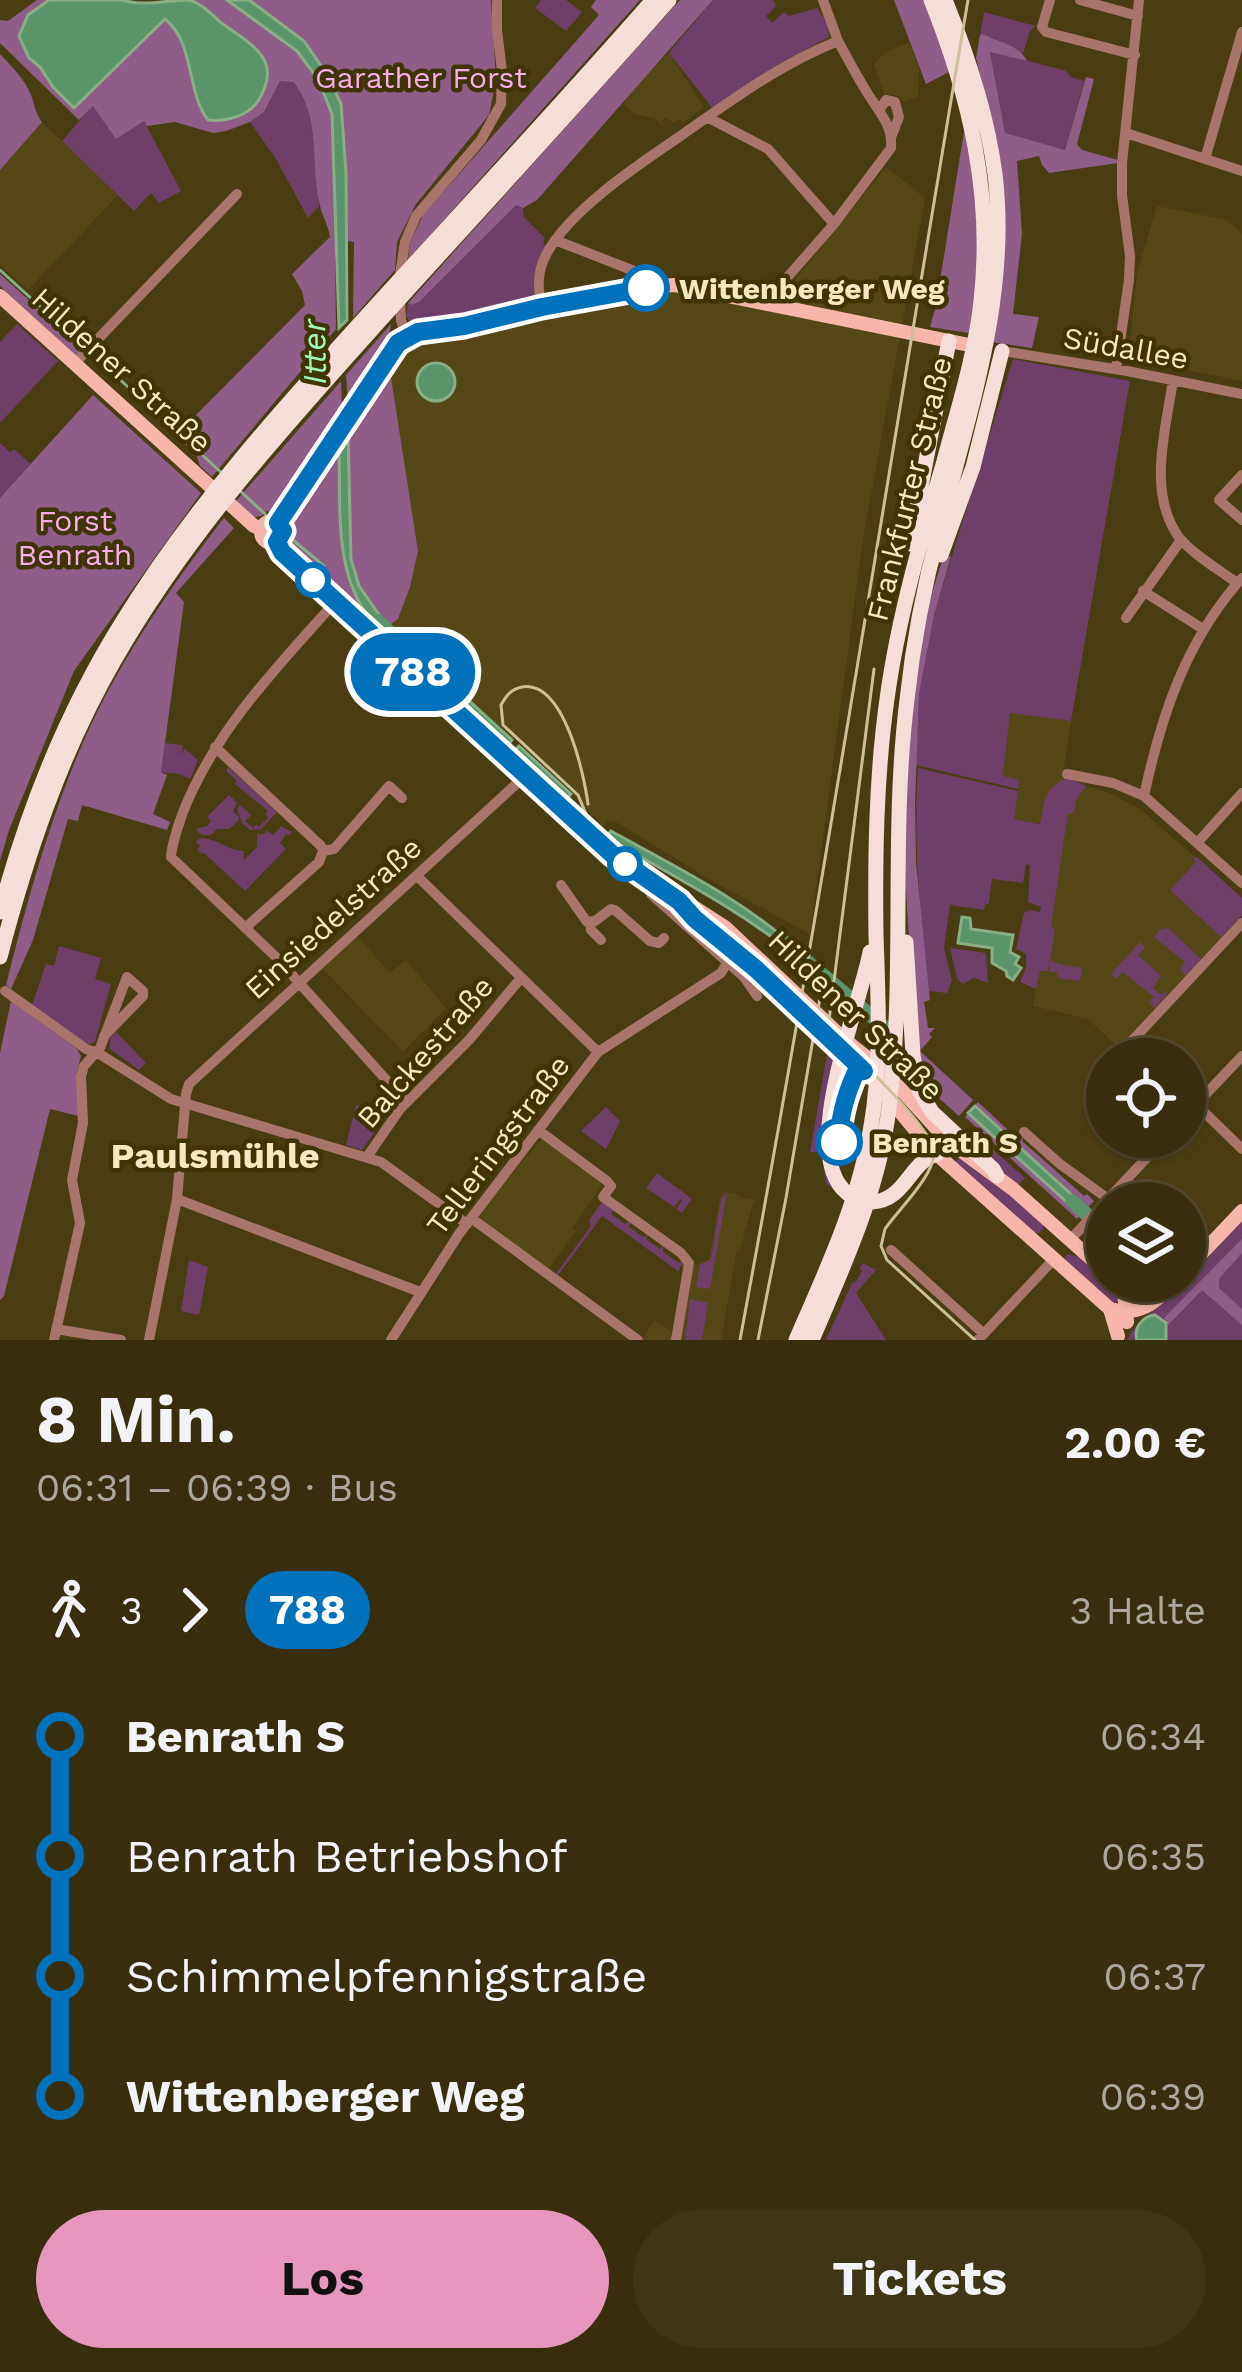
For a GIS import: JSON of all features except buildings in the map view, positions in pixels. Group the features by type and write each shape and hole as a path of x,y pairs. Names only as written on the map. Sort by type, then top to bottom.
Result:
{"highway":[{"path":"234,476 328,378 653,0"},
{"path":"0,913 34,804 74,710 122,622 329,358 412,276 669,0"},
{"name":"Frankfurter Straße","path":"931,0 968,108 982,178 982,337"},
{"name":"Frankfurter Straße","path":"898,860 900,776 917,628 996,269 995,177 982,106 946,3"},
{"path":"904,605 902,590 949,341"},
{"path":"932,566 939,560 973,466 1002,351"},
{"name":"Frankfurter Straße","path":"796,1340 846,1220 866,1152 875,1100 876,843 887,697 904,605 978,356"},
{"path":"0,957 50,795 89,706 188,536"},
{"path":"812,1340 859,1226 889,1110 898,860"},
{"path":"898,860 916,1082 927,1106 998,1176"},
{"path":"876,932 828,1117 832,1172 843,1190 860,1202 877,1202 896,1193 923,1160 943,1159"}],"main road":[{"path":"278,523 393,347 406,337 542,307 674,286 1002,351"},
{"name":"Hildener Straße","path":"0,296 262,530 264,539 277,542 282,552 613,855 726,928 874,1062 963,1154 998,1176 1047,1218 1076,1233 1086,1255"},
{"path":"262,530 269,521 278,523 283,531 277,542"},
{"name":"Hildener Straße","path":"679,901 852,1058 943,1159 1110,1309"},
{"path":"943,1159 963,1154"},
{"path":"1206,1248 1242,1211"},
{"path":"1028,1234 1045,1235 1047,1218"},
{"path":"1054,1259 1069,1249 1086,1255"},
{"path":"1117,1338 1124,1330 1124,1302"},
{"path":"1117,1338 1110,1309 1139,1311 1151,1302"}],"street":[{"path":"406,337 399,288 408,233 424,204 488,131 501,104 497,0"},
{"path":"776,306 778,288 891,148 892,135 838,41 823,0"},
{"path":"1050,0 1042,27 1046,32 1136,55"},
{"path":"1080,0 1138,16"},
{"path":"1116,369 1129,280 1122,188 1139,0"},
{"path":"1205,158 1242,32"},
{"path":"542,307 538,281 555,240 609,188 808,52 838,41"},
{"path":"707,117 768,149 834,224"},
{"path":"1126,133 1242,171"},
{"path":"74,364 237,194"},
{"path":"555,240 642,274 649,287"},
{"name":"Südallee","path":"1002,351 1242,394"},
{"path":"1144,796 1176,682 1203,629 1239,580 1181,540 1168,518 1161,479 1173,380"},
{"path":"1242,475 1219,500 1242,520"},
{"path":"1126,618 1181,540"},
{"path":"1143,591 1203,629"},
{"path":"336,601 247,702 215,747 178,826 171,857 297,982 406,1102"},
{"path":"215,747 322,851 319,862 245,928"},
{"path":"1067,773 1144,796 1242,883"},
{"name":"Einsiedelstraße","path":"185,1103 189,1084 525,776"},
{"path":"322,851 334,849 389,786 402,798"},
{"path":"1198,842 1242,793"},
{"path":"417,876 598,1052"},
{"name":"Hildener Straße","path":"644,878 651,894 677,924 743,977 757,996"},
{"path":"561,885 590,922"},
{"path":"590,922 611,909 653,943 664,938"},
{"path":"590,922 601,940"},
{"path":"1134,1038 1242,923"},
{"name":"Telleringstraße","path":"391,1340 469,1221 598,1052 721,973 727,963"},
{"path":"104,1036 143,996 127,977 104,1036 98,1053 81,1076 83,1124 72,1180 80,1223 55,1335 121,1340"},
{"name":"Balckestraße","path":"367,1157 406,1102 469,1040 521,978"},
{"path":"5,991 86,1049 166,1096 381,1162 636,1340"},
{"path":"1206,1091 1242,1056"},
{"path":"149,1340 177,1199 185,1103"},
{"path":"1206,1115 1242,1148"},
{"path":"538,1130 611,1186 603,1198 689,1263 676,1340"},
{"path":"1024,1132 1086,1183"},
{"path":"1127,1182 1148,1158"},
{"path":"177,1199 420,1292"},
{"path":"1076,1233 1086,1223"},
{"path":"891,1250 981,1337 1054,1259"}],"shaded area":[{"path":"49,0 192,1 260,54 268,74 265,86 258,101 243,114 208,120 181,41 165,19 74,108 29,58 19,36 28,15"},
{"path":"227,0 249,0 304,41 341,104 347,320 339,328 332,114 318,79 297,51"},
{"path":"541,0 566,0 582,12 566,31 535,8"},
{"path":"713,0 773,0 776,6 766,16 772,23 784,12 789,16 817,8 829,37 713,109 669,53"},
{"path":"984,12 1035,26 1023,53 980,35"},
{"path":"909,42 919,68 918,97 904,102 897,95 884,94 874,64 886,52"},
{"path":"990,51 1066,71 1084,81 1065,150 1005,134"},
{"path":"669,53 704,107 683,123 665,118 662,126 623,104"},
{"path":"280,81 294,81 306,98 319,206 308,218 250,122 264,112"},
{"path":"93,105 144,121 181,191 159,203 151,193 134,211 62,141"},
{"path":"42,122 118,195 28,290 0,265 0,170"},
{"path":"886,167 925,198 863,539 810,934 616,822 603,826 515,738 389,629 410,587 418,551 390,371 409,343 543,310 662,290 783,294"},
{"path":"516,204 548,247 535,275 534,297 470,317 409,320 408,303 419,302"},
{"path":"1157,206 1227,220 1242,233 1242,381 1140,360 1129,350 1137,273"},
{"path":"17,324 58,361 0,423 0,342"},
{"path":"1013,359 1130,381 1071,721 1010,713 1003,776 1020,780 1018,789 916,765 919,694 934,614"},
{"path":"436,363 450,368 455,382 450,396 436,401 422,396 417,382 422,368"},
{"path":"348,436 351,559 359,586 389,629 384,634 355,595 347,572 340,524 339,450"},
{"path":"0,443 31,464 0,498"},
{"path":"406,643 512,740 507,746 401,649"},
{"path":"1010,712 1071,721 1064,769 1070,771 1068,778 1140,809 1242,898 1242,915 1126,1038 1108,1038 1088,1019 1033,1006 1060,827 1013,819 1020,780 1003,777"},
{"path":"165,743 183,745 181,757 184,748 198,760 190,779 161,772"},
{"path":"519,746 571,794 565,800 513,752"},
{"path":"228,767 277,812 261,829 250,830 237,809 240,805 251,815 245,821 253,828 268,818 268,811 235,784"},
{"path":"918,768 1018,791 1014,819 1040,824 1046,797 1058,783 1066,777 1086,786 1074,813 1068,813 1051,926 1055,930 1050,960 1082,968 1080,981 1057,978 1057,972 1049,972 1050,961 1047,971 1040,971 1036,989 1020,982 1026,954 1016,949 1024,913 1040,912 1041,907 1028,902 1030,866 1026,864 1023,883 992,879 984,910 950,905 944,948 952,981 947,993 929,991 918,879"},
{"path":"229,795 237,803 233,811 238,821 229,829 202,835 195,829 207,826 211,821 207,817"},
{"path":"281,826 292,832 280,843 286,849 245,891 197,850 196,842 206,839 244,851 243,861 257,847 257,834 267,831 273,835"},
{"path":"611,831 752,913 795,947 794,954 730,909 616,843 606,836"},
{"path":"1192,857 1242,898 1242,915 1221,937 1170,890 1196,862"},
{"path":"962,917 970,918 971,929 1013,935 1010,952 1019,957 1015,964 1021,968 1013,980 992,963 992,948 958,943"},
{"path":"1168,928 1201,959 1186,975 1180,969 1185,962 1154,937"},
{"path":"357,936 390,973 406,960 446,1008 403,1052 322,968"},
{"path":"1140,942 1145,948 1138,955 1161,976 1153,988 1167,994 1155,1008 1149,1003 1154,997 1123,972 1116,979 1111,974"},
{"path":"59,946 101,958 95,979 111,984 91,1044 32,1005 46,964 54,966"},
{"path":"950,948 986,953 988,983 974,978 963,984 957,979"},
{"path":"116,1032 146,1063 139,1070 110,1049 110,1038"},
{"path":"828,1048 840,1058 826,1119 843,1197 826,1183 822,1152 810,1152"},
{"path":"356,1105 387,1114 362,1150 346,1145"},
{"path":"975,1106 1086,1210 1081,1215 968,1113"},
{"path":"606,1107 620,1121 606,1149 581,1131"},
{"path":"964,1128 1025,1178 1016,1187 961,1131"},
{"path":"542,1139 603,1184 547,1271 474,1216"},
{"path":"960,1157 1005,1189 1043,1223 1043,1229 1031,1233 955,1162"},
{"path":"657,1173 692,1199 682,1213 676,1209 681,1199 674,1207 646,1188"},
{"path":"721,1192 754,1200 737,1250 721,1340 641,1340 655,1320 675,1334 691,1267 709,1260"},
{"path":"727,1192 710,1289 696,1287 700,1265 711,1259 721,1199"},
{"path":"602,1202 614,1210 611,1214 625,1224 631,1222 629,1227 643,1237 648,1235 646,1239 660,1249 663,1246 663,1252 685,1266 679,1272 602,1216 556,1274 591,1226 589,1220"},
{"path":"1242,1220 1242,1340 1127,1340 1164,1302 1206,1302 1206,1260"},
{"path":"1067,1254 1078,1257 1086,1264 1086,1281 1063,1262"},
{"path":"189,1260 208,1267 199,1315 181,1311"},
{"path":"863,1263 876,1270 856,1293 886,1340 826,1340 862,1271"},
{"path":"690,1299 708,1303 702,1340 685,1340"},
{"path":"1155,1315 1166,1323 1166,1340 1137,1340 1140,1323"}],"green space":[{"name":"Garather Forst","path":"37,0 49,0 28,15 19,36 29,58 75,108 165,19 185,51 208,120 227,120 243,114 266,88 245,39 194,0 491,0 496,80 489,115 416,204 397,242 395,270 353,318 354,242 335,239 336,329 212,477 176,435 305,305 292,274 330,237 319,201 308,110 294,82 280,81 264,112 226,131 213,133 175,122 147,126 144,121 116,139 93,106 79,120 0,43 0,20 8,21"},
{"path":"596,0 640,0 408,260 423,215 599,15 591,7"},
{"path":"680,0 713,0 537,200 523,208 516,205 419,302 408,303"},
{"path":"894,0 924,0 951,71 926,84"},
{"path":"983,34 1014,47 1027,61 990,52 1005,133 1065,150 1086,77 1094,79 1077,144 1082,150 1118,160 1049,173 1039,156 1017,161 1022,234 1013,314 1039,317 1032,348 992,342 1002,187 997,142 976,58"},
{"path":"0,54 25,84 42,122 0,170"},
{"path":"966,119 976,173 978,273 969,333 930,327"},
{"path":"0,274 83,349 76,356 0,286"},
{"path":"391,324 389,337 348,404 346,375"},
{"path":"390,371 418,551 398,619 382,632 292,551 284,538"},
{"path":"341,381 342,412 271,512 254,517 236,501"},
{"name":"Forst Benrath","path":"93,395 201,493 74,671 0,861 0,498"},
{"path":"224,518 234,528 176,593 184,602 161,772 167,775 153,814 170,822 167,830 82,805 78,821 68,819 33,940 11,989 6,985 31,891 85,738 148,624"},
{"path":"951,556 919,694 915,804 930,1000 924,1002 928,1028 935,1028 920,1051 973,1100 959,1116 923,1084 910,952 905,819 913,687 943,558"},
{"path":"11,1001 77,1049 81,1056 76,1075 79,1116 50,1109 0,1300 0,1053"},
{"path":"978,1102 1007,1129 1024,1135 1022,1141 1086,1195 1086,1209 1077,1219 965,1117"},
{"path":"1242,1239 1242,1253 1219,1279 1219,1288 1242,1309 1242,1325 1206,1294 1206,1275"},
{"path":"1180,1302 1190,1302 1168,1325 1164,1318"}],"waterway":[{"path":"0,270 78,341"},
{"path":"92,354 223,474"},
{"path":"238,489 265,514"},
{"path":"293,540 324,566"},
{"name":"Itter","path":"378,621 414,656"},
{"name":"Itter","path":"782,940 884,1027"},
{"name":"Itter","path":"1072,1201 1086,1214"}],"tram line":[{"path":"588,804 576,752 560,713 537,689 512,691 501,705 503,725 578,795 607,855 695,914 758,966 834,1034 925,1133 933,1161 885,1229 881,1246 887,1260 975,1340"}],"railway":[{"path":"740,1340 968,0"},
{"path":"829,1020 874,669"},
{"path":"758,1340 820,998"}],"bus line":[{"name":"788","path":"646,288 418,332 398,343 278,523 283,531 277,542 282,552 620,862 679,901 864,1071 856,1072 845,1097 839,1142"}],"place":[{"name":"Wittenberger Weg","path":"646,288"},
{"name":"Benrath S","path":"839,1142"}],"district":[{"name":"Paulsmühle","path":"215,1156"}]}
